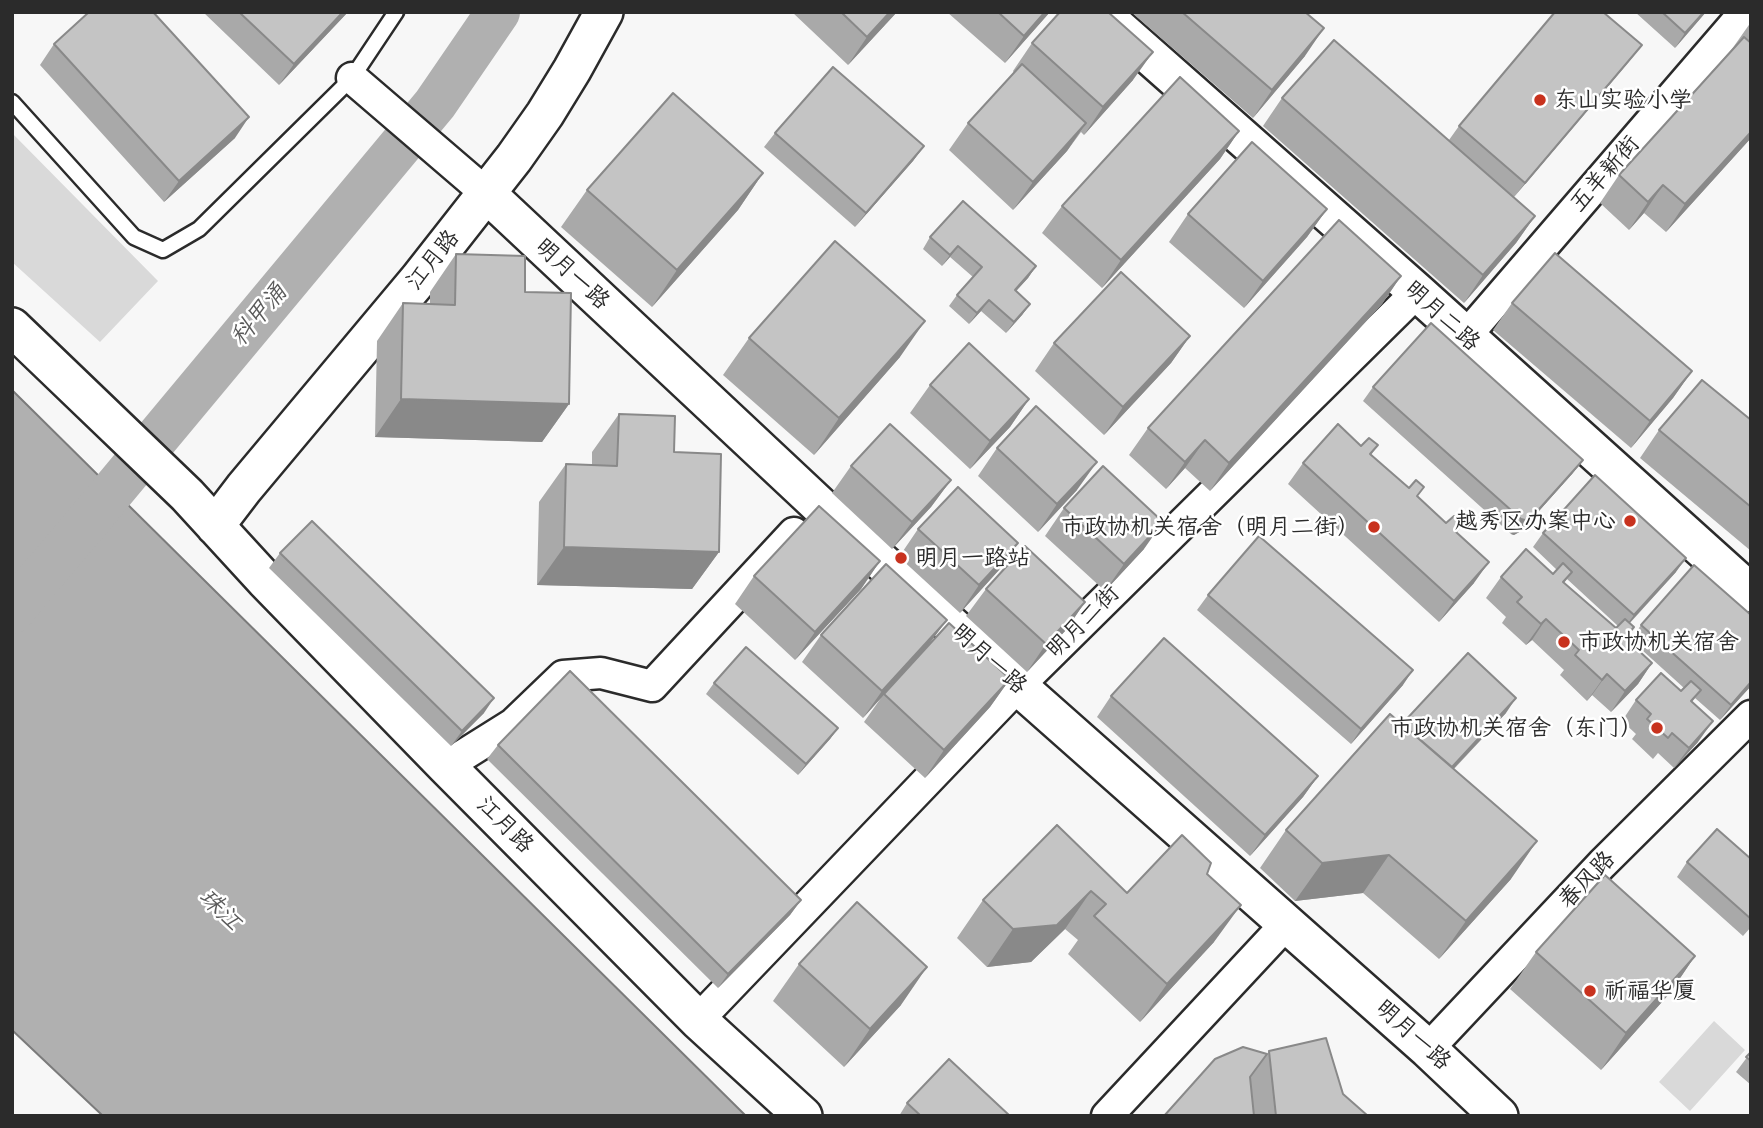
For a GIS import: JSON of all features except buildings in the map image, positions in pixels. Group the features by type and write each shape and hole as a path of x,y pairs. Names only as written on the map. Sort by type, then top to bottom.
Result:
{"street":[{"name":"江月路","path":"215,526 486,194 545,114 604,12"},
{"name":"明月二路","path":"1100,12 1751,593"},
{"name":"五羊新街","path":"1465,337 1745,12"},
{"path":"352,78 486,194"},
{"name":"明月一路","path":"486,194 820,506 1018,686 1428,1049 1499,1116"},
{"name":"明月二街","path":"698,1020 1018,686 1416,292"},
{"name":"江月路","path":"12,327 187,495 265,580 446,766 698,1020 803,1116"},
{"path":"446,766 513,724 563,676 601,673 652,686 820,506"},
{"name":"春风路","path":"1428,1049 1602,864 1751,716"},
{"path":"1107,1116 1287,923"}],"lane":[{"path":"12,102 134,237 163,250 199,229 352,78 397,12"}],"shaded area":[{"path":"12,133 158,281 100,342 12,262"},
{"path":"1714,1021 1745,1050 1690,1111 1659,1082"}],"water":[{"name":"珠江","path":"12,390 746,1116 103,1116 12,1030"}],"waterway":[{"name":"科甲涌","path":"12,612 435,104 498,12"}],"place":[{"name":"东山实验小学","path":"1540,100"},
{"name":"越秀区办案中心","path":"1630,521"},
{"name":"市政协机关宿舍（明月二街）","path":"1374,527"},
{"name":"明月一路站","path":"901,558"},
{"name":"市政协机关宿舍","path":"1564,642"},
{"name":"市政协机关宿舍（东门）","path":"1657,728"},
{"name":"祈福华厦","path":"1590,991"}]}
